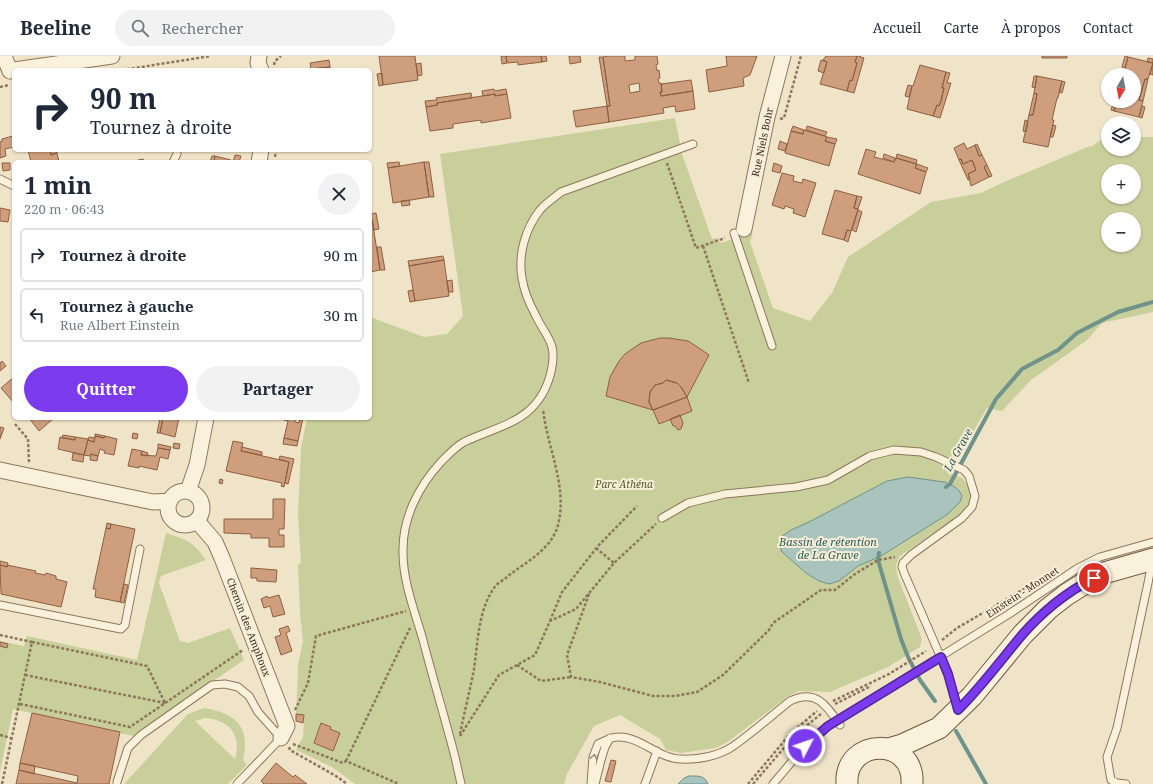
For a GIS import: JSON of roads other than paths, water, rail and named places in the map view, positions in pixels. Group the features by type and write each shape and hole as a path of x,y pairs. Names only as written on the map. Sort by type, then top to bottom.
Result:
{"street":[{"path":"4,56 10,74"},
{"path":"44,68 112,56"},
{"path":"259,56 258,63 261,68"},
{"path":"263,68 266,56"},
{"name":"Rue Niels Bohr","path":"739,231 783,56"},
{"path":"188,491 197,465 206,420"},
{"path":"0,470 153,502 170,501"},
{"path":"188,491 193,493 201,500 202,511 197,521 186,525 175,522 168,512 170,501 176,494 188,491"},
{"name":"Chemin des Amphoux","path":"197,521 215,542 254,644 284,732"},
{"path":"912,777 915,759 935,730 972,696 1023,634 1048,609 1084,583 1153,553"},
{"path":"888,749 902,745 935,730"},
{"path":"847,784 848,770 857,756 866,750 872,749 882,748 898,753 906,761 912,777"}],"lane":[{"path":"461,784 455,756 407,581 403,552 406,523 418,492 427,478 449,453 462,443 515,421 529,412 542,393 553,363 554,351 535,315 524,289 521,256 528,230 540,210 561,192 693,144"},
{"path":"0,179 12,185"},
{"path":"739,231 772,346"},
{"path":"662,518 688,503 726,494 796,487 828,480 870,456 894,450 921,452 950,462 964,470 969,476 973,486 975,496 972,507 962,518 911,555 903,563 902,567 904,575 948,674 958,710"},
{"path":"0,605 121,629 125,625 140,549"},
{"path":"1126,784 1111,780 1107,757 1117,728 1153,553"},
{"name":"Einstein - Monnet","path":"773,784 805,746 828,726 839,723 1078,568 1100,558 1153,553"},
{"path":"117,782 128,748 141,735 212,685 225,684 238,687 249,696 258,712 284,732 237,784"},
{"path":"591,784 593,757 598,744 610,738 619,736 629,738 669,757 681,759 712,755 731,747 790,701 807,696 816,698 839,723"},
{"path":"595,784 605,747 610,738"},
{"path":"646,784 657,751"}],"water":[{"name":"Bassin de rétention de La Grave","path":"908,477 950,484 961,493 962,496 960,502 948,514 881,556 858,566 839,581 829,584 819,581 806,573 781,551 781,537 791,530 887,481"},
{"path":"689,776 698,776 703,778 708,784 678,784 684,778"}],"waterway":[{"name":"La Grave","path":"946,487 950,484 996,399 1022,369 1058,350 1077,333 1118,312 1153,302"},
{"name":"La Grave","path":"879,553 878,560 901,639 908,657 920,680 935,701"},
{"name":"La Grave","path":"956,731 986,784"}],"park label":[{"name":"Parc Athéna","path":"624,484"}]}
